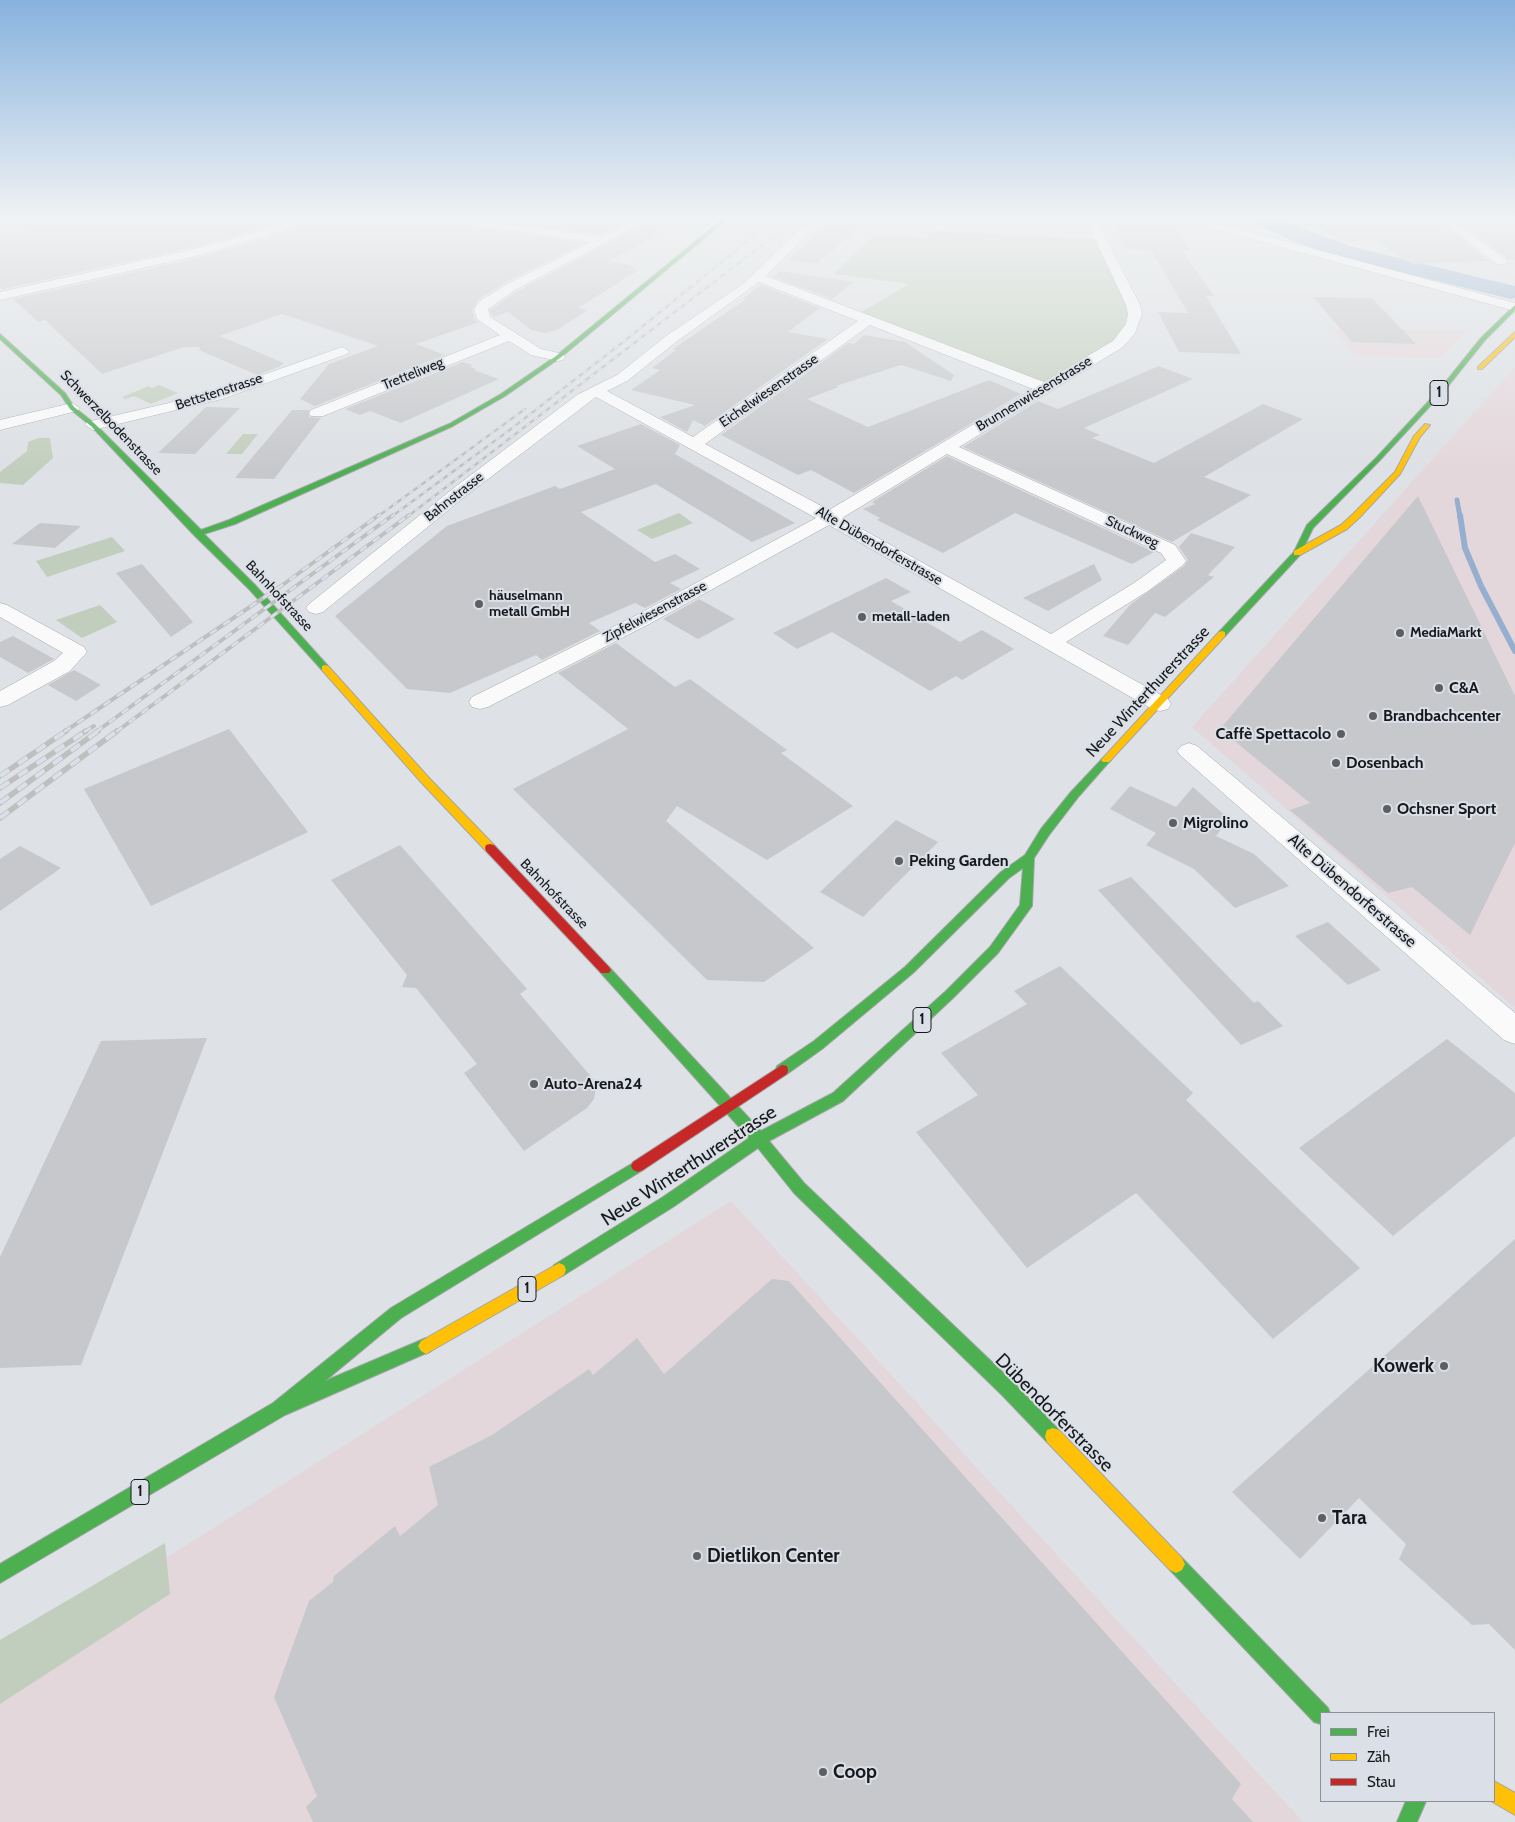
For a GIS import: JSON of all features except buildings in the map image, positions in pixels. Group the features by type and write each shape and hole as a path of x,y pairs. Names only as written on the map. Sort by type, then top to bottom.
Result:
{"main road":[{"path":"198,534 311,488 451,424 503,395 558,357 625,302"},
{"name":"Neue Winterthurerstrasse","path":"279,1409 396,1312 666,1149 818,1044 894,982 986,896 1005,875 1029,858 1045,832 1075,794 1160,704 1297,553 1310,527 1378,459 1442,390 1488,334 1515,307"},
{"path":"1472,376 1515,334"},
{"name":"Schwerzelbodenstrasse","path":"0,336 64,394 72,408 93,425 198,534"},
{"name":"Neue Winterthurerstrasse","path":"1297,553 1344,526 1356,516 1398,473 1417,436 1436,416"},
{"name":"Bahnhofstrasse","path":"198,534 252,587 425,780 586,949 759,1139"},
{"name":"Neue Winterthurerstrasse","path":"0,1574 279,1409 422,1348 552,1274 668,1202 759,1139 838,1097 950,994 994,950 1026,906 1029,858"},
{"name":"Dübendorferstrasse","path":"759,1139 799,1188 1008,1389 1320,1714"},
{"path":"1495,1792 1515,1805"},
{"path":"1407,1822 1412,1802"}],"street":[{"path":"486,302 481,309 484,319 536,352 558,357"},
{"name":"Bahnstrasse","path":"316,608 461,491 582,398 622,378 671,339 723,302"},
{"path":"822,302 1045,388"},
{"name":"Brunnenwiesenstrasse","path":"828,517 1118,344 1133,324 1135,314 1132,302"},
{"path":"1497,302 1515,307"},
{"name":"Eichelwiesenstrasse","path":"693,445 868,320"},
{"name":"Tretteliweg","path":"317,413 509,336"},
{"name":"Bettstenstrasse","path":"93,425 217,396 342,351"},
{"name":"Alte Dübendorferstrasse","path":"596,391 828,517 1160,704"},
{"path":"0,425 72,408"},
{"name":"Stuckweg","path":"946,447 1168,550 1176,560 1141,587 1050,643"},
{"name":"Zipfelwiesenstrasse","path":"480,702 642,620 817,525 828,517"},
{"path":"0,609 76,652 62,666 0,700"},
{"name":"Alte Dübendorferstrasse","path":"1189,751 1515,1031"}],"shaded area":[{"path":"1332,329 1467,331 1441,358 1355,356"},
{"name":"Brandbachcenter","path":"1515,367 1515,1008 1192,727"},
{"name":"Dietlikon Center","path":"731,1201 1303,1822 0,1822 0,1663"}],"green space":[{"path":"878,302 1129,302 1128,333 1045,388 856,315"},
{"path":"159,385 178,393 151,404 134,396 125,399 122,397 149,386 152,388"},
{"path":"243,434 258,434 242,454 226,454"},
{"path":"38,438 50,438 53,458 23,485 0,483 0,472 27,451 28,442"},
{"path":"679,513 693,523 652,539 637,530"},
{"path":"112,537 125,551 47,577 36,561"},
{"path":"100,605 117,622 82,638 56,620"},
{"path":"165,1543 170,1594 0,1704 0,1640"}],"waterway":[{"path":"1457,500 1460,517"},
{"path":"1460,515 1465,548 1481,586 1515,651"}],"railway":[{"path":"391,517 511,429 672,302"},
{"path":"407,517 688,302"},
{"path":"377,517 525,409"},
{"path":"64,732 281,586 379,515"},
{"path":"96,732 393,515"},
{"path":"116,732 409,515"},
{"path":"84,732 94,726"},
{"path":"0,776 66,731"},
{"path":"0,788 86,731"},
{"path":"0,803 98,731"},
{"path":"0,818 117,731"}],"traffic: fast":[{"path":"198,534 232,522 451,425 503,395 558,357 625,302"},
{"path":"1222,634 1297,553 1310,527 1378,459 1442,390 1483,339 1515,307"},
{"path":"0,336 63,394 72,408 93,425 252,587 325,668"},
{"path":"782,1070 818,1045 909,970 1005,875 1029,858 1045,832 1075,794 1106,760"},
{"path":"559,1270 668,1202 759,1139 838,1097 950,994 994,950 1026,906 1029,858"},
{"path":"605,970 759,1139 799,1188 1008,1389 1053,1436"},
{"path":"279,1409 396,1313 638,1166"},
{"path":"0,1574 279,1409 426,1346"},
{"path":"1176,1564 1320,1714"},
{"path":"1407,1822 1416,1802"}],"traffic: slow":[{"path":"1480,368 1515,334"},
{"path":"1297,553 1344,527 1356,516 1398,473 1417,436 1427,425"},
{"path":"1106,760 1222,634"},
{"path":"325,668 425,780 490,848"},
{"path":"426,1346 559,1270"},
{"path":"1053,1436 1176,1564"},
{"path":"1495,1792 1515,1805"}],"traffic: jam":[{"path":"490,848 605,970"},
{"path":"638,1166 782,1070"}],"place":[{"name":"häuselmann metall GmbH","path":"479,604"},
{"name":"metall-laden","path":"862,617"},
{"name":"MediaMarkt","path":"1400,633"},
{"name":"C&A","path":"1439,688"},
{"name":"Brandbachcenter","path":"1373,716"},
{"name":"Caffè Spettacolo","path":"1341,734"},
{"name":"Dosenbach","path":"1336,763"},
{"name":"Ochsner Sport","path":"1387,809"},
{"name":"Migrolino","path":"1173,823"},
{"name":"Peking Garden","path":"899,861"},
{"name":"Auto-Arena24","path":"534,1084"},
{"name":"Kowerk","path":"1444,1366"},
{"name":"Tara","path":"1322,1518"},
{"name":"Dietlikon Center","path":"697,1556"},
{"name":"Coop","path":"823,1772"}]}
